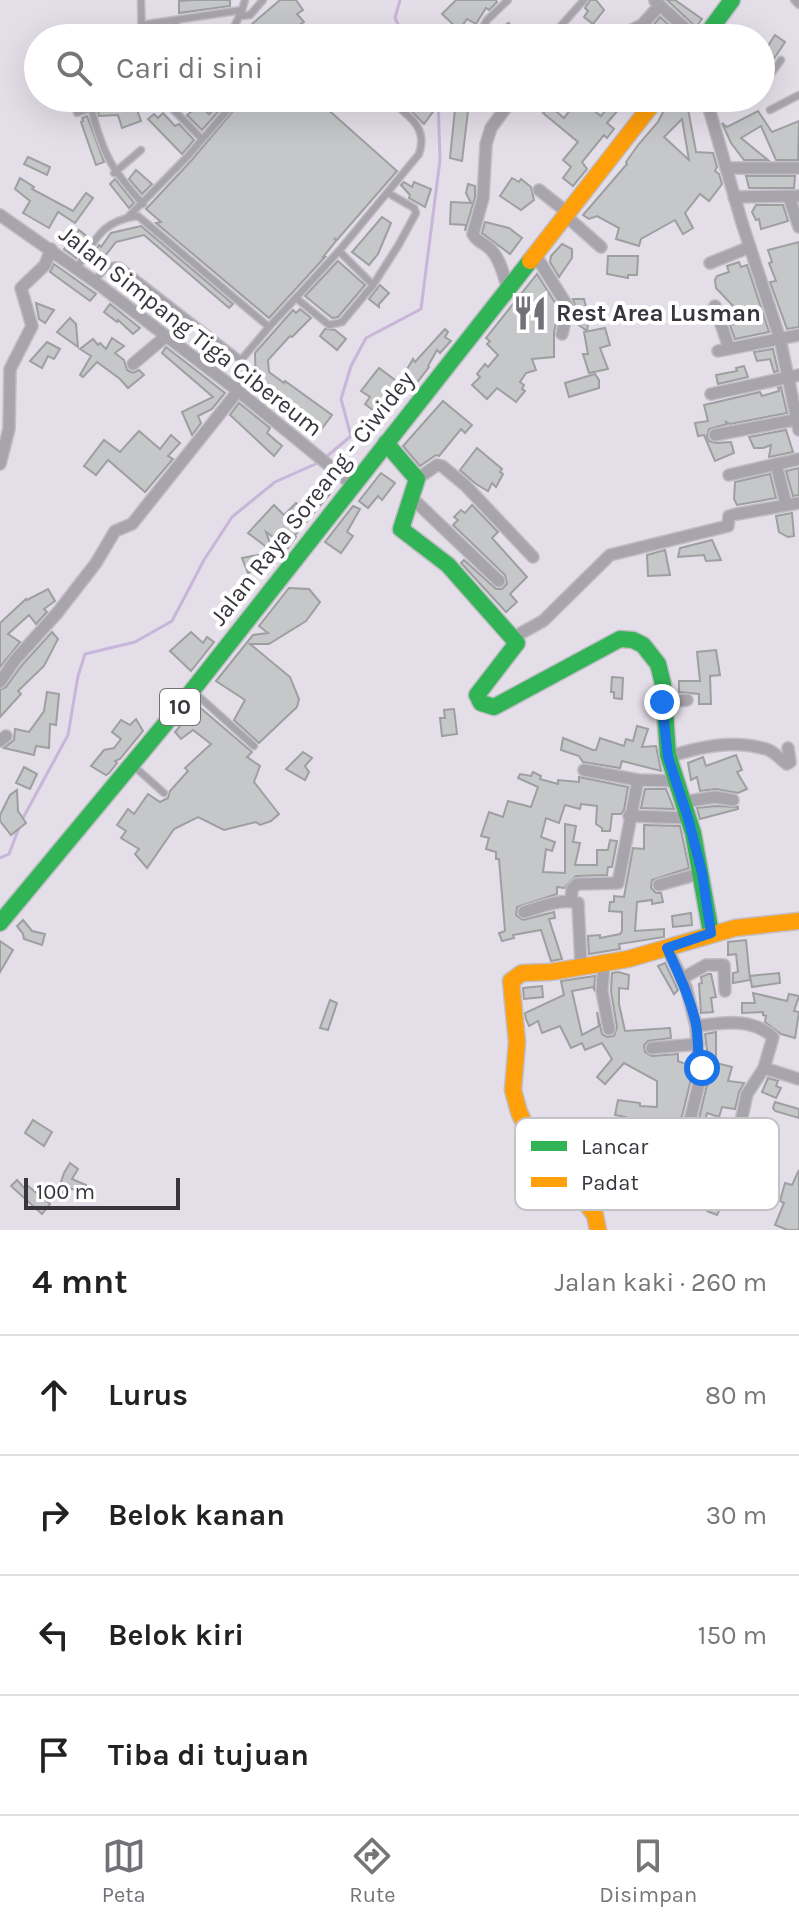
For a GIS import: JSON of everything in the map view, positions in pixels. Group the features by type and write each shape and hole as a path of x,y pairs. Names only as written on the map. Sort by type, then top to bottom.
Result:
{"main road":[{"path":"714,24 732,0"},
{"name":"Jalan Raya Soreang - Ciwidey","path":"0,923 134,765 646,112"},
{"path":"386,443 417,479 402,525 404,532 448,565 514,637 516,647 477,695 481,703 494,707 615,641 626,639 646,646 653,654 659,666 668,757 702,873 711,933"},
{"path":"523,1118 513,1090 517,1042 511,981 522,973 551,972 604,963 667,948 711,933 778,921 799,921"},
{"path":"591,1210 598,1230"}],"street":[{"path":"643,24 657,2 681,24"},
{"path":"503,112 491,128 486,144 483,198 473,234 477,242 490,247 495,254 508,289"},
{"path":"710,112 734,197 794,376 798,423 715,435"},
{"path":"726,168 799,168"},
{"path":"539,190 601,247"},
{"path":"734,197 794,196 799,227"},
{"name":"Jalan Simpang Tiga Cibereum","path":"0,215 77,268 238,391 353,485"},
{"path":"710,263 750,247"},
{"path":"0,464 9,429 10,369 32,326 21,288 45,265 51,249"},
{"path":"536,256 568,307 562,334"},
{"path":"715,306 723,349 799,335"},
{"path":"133,364 165,337"},
{"path":"711,394 794,376"},
{"path":"0,682 89,573 118,528 132,524 238,391"},
{"path":"729,475 799,459"},
{"path":"776,464 786,504"},
{"path":"417,479 437,465 442,466 465,485 533,557"},
{"path":"412,498 499,581"},
{"path":"514,637 543,621 610,555 728,526 729,516 799,503"},
{"path":"662,702 687,700"},
{"path":"668,757 706,746 731,745 766,749 787,764 790,762 788,748"},
{"path":"584,770 638,780 675,781"},
{"path":"571,901 572,889 577,884 618,883 638,780"},
{"path":"629,816 686,810 715,797 733,800"},
{"path":"659,885 702,873"},
{"path":"524,912 571,901 578,903 581,965"},
{"path":"667,948 686,987 696,1026 702,1071 690,1118"},
{"path":"604,963 602,991 609,1029"},
{"path":"681,979 706,965 724,965 725,991"},
{"path":"696,1026 735,1022 759,1026 773,1037 764,1068 747,1094 742,1118"},
{"path":"652,1048 698,1044"},
{"path":"764,1068 799,1079"}],"lane":[{"path":"141,0 141,24"},
{"path":"236,24 245,0"},
{"path":"149,24 241,13 250,15 263,0"},
{"path":"485,24 508,0"},
{"path":"562,24 584,0"},
{"path":"794,0 799,5"},
{"path":"775,68 781,60"},
{"path":"775,107 799,95"},
{"path":"92,112 114,173 143,204"},
{"path":"176,112 202,139"},
{"path":"128,217 226,112"},
{"path":"238,391 241,360 339,251 419,154 423,143 419,125 404,112"},
{"path":"114,173 141,150"},
{"path":"296,298 329,325 342,322 373,285 416,213 414,208 388,193"},
{"path":"77,268 102,228 112,222 138,216 269,327"},
{"path":"339,251 373,285"},
{"path":"94,281 107,267 120,266 241,360"},
{"path":"192,691 254,746"},
{"path":"134,765 164,793"}],"building":[{"path":"230,0 230,6 179,13 179,1"},
{"path":"280,0 296,0 303,10 297,14 304,22 301,24 252,24"},
{"path":"456,0 497,2 489,10 486,8 476,24 467,19 463,24 453,24 442,14"},
{"path":"590,0 596,0 604,10 593,24 584,17"},
{"path":"667,0 675,0 702,19 698,24 693,24"},
{"path":"660,17 668,24 654,24"},
{"path":"775,35 785,42 775,57"},
{"path":"98,112 138,112 141,121 122,128 118,115 99,116"},
{"path":"191,112 218,112 202,130 187,115"},
{"path":"232,112 331,112 397,171 337,240 334,238 336,241 325,257 269,318 156,223 161,222 146,209"},
{"path":"412,112 433,112 424,124"},
{"path":"455,112 468,112 462,161 450,158"},
{"path":"557,112 564,118 568,112 596,112 601,116 604,112 616,112 607,123 614,129 607,138 604,135 582,162 587,169 573,186 563,178 571,167 563,160 578,142 543,113"},
{"path":"663,112 689,112 696,152 713,153 717,167 715,171 722,184 709,201 700,194 685,213 693,228 683,234 675,220 641,239 639,246 616,239 619,228 597,216 589,219 583,215 627,164","holes":["682,119 689,160 664,137"]},
{"path":"756,112 772,132 799,121 798,160 776,160 761,126 741,138 768,160 744,160 731,143 722,123 727,127"},
{"path":"163,113 194,140 182,154 148,119 154,114 158,118"},
{"path":"87,116 104,162 96,165 81,122"},
{"path":"28,157 50,167 47,175 24,164"},
{"path":"136,170 152,184 142,194 129,179"},
{"path":"746,176 795,176 794,188 749,188"},
{"path":"20,178 34,187 32,189 73,211 86,193 93,198 75,223 58,212 49,228 23,213 30,201 15,189"},
{"path":"512,178 519,182 521,179 531,187 534,200 521,210 500,196"},
{"path":"115,179 134,203 129,208 110,184"},
{"path":"404,182 412,187 414,182 431,189 425,207 409,198 410,195 401,185"},
{"path":"468,184 475,186 475,197 465,231 466,225 450,224 451,202 471,203 466,193"},
{"path":"756,205 783,205 788,221 761,229 759,219 756,220 752,212"},
{"path":"382,217 391,223 378,254 369,265 352,252"},
{"path":"485,222 509,228 522,238 510,254 482,233"},
{"path":"141,226 233,304 229,308 144,235 116,242 95,269 87,263 111,233"},
{"path":"79,230 89,238 76,258 64,249"},
{"path":"799,242 799,327 787,329 770,282 776,281 768,250"},
{"path":"562,244 572,249 572,258 559,277 550,262 551,256"},
{"path":"608,256 638,256 637,275 628,275 628,278 607,274"},
{"path":"338,261 365,285 338,317 332,318 305,296"},
{"path":"739,262 741,267 747,265 769,332 735,339 730,325 738,323 731,311 736,309 716,288 715,280 717,276 729,272 727,266"},
{"path":"54,264 96,294 90,301 50,272"},
{"name":"Rest Area Lusman","path":"537,274 559,309 554,332 554,357 532,359 536,370 526,373 520,382 525,391 516,402 497,388 487,399 472,385 480,377 477,374 485,364 488,367 498,355 487,344 490,341 486,338"},
{"path":"380,285 389,293 379,307 369,299"},
{"path":"573,299 584,299 589,318 587,331 576,323"},
{"path":"36,303 54,310 45,323 39,319"},
{"path":"110,304 140,328 133,334 104,312"},
{"path":"300,309 311,318 268,360 269,372 332,415 317,435 256,390 255,353 293,310 296,313"},
{"path":"70,318 76,324 78,347 57,332"},
{"path":"605,328 610,345 600,348 608,369 589,373 583,354 588,354 584,332"},
{"path":"325,329 335,330 346,339 337,350 320,336"},
{"path":"445,329 448,332 445,337 451,341 440,353 437,350 429,367 409,393 398,386 377,413 365,404 370,397 361,391 379,368 399,383 413,359 415,362"},
{"path":"112,338 124,346 115,353 124,360 127,370 133,373 139,370 144,375 128,388 97,362 83,377 80,375 91,356 80,349 93,339 106,349"},
{"path":"47,342 60,349 54,359 48,356 42,368 30,361"},
{"path":"166,347 225,393 212,409 198,416 201,423 192,435 182,412 213,397 162,353"},
{"path":"773,349 778,371 774,372 770,359 757,361 754,352"},
{"path":"744,366 748,377 718,384 716,375 737,371 736,368"},
{"path":"595,374 599,388 569,397 565,383"},
{"path":"781,387 787,413 730,424 726,422 709,429 709,441 731,442 734,453 715,461 704,435 698,436 695,423 708,421 704,405 760,392 762,396 779,391"},
{"path":"443,401 472,425 465,433 461,429 439,456 420,466 403,446"},
{"path":"239,403 270,428 267,433 282,446 274,456 230,415"},
{"path":"786,430 793,452 769,457 771,445 754,448 749,437"},
{"path":"139,431 160,449 171,435 180,443 168,456 173,459 145,492 108,460 96,475 84,466 104,440 120,452"},
{"path":"477,448 502,469 500,472 503,474 496,487 492,483 488,491 460,470"},
{"path":"799,468 799,495 793,496 786,471"},
{"path":"381,473 395,483 382,500 378,496 368,508 359,501"},
{"path":"770,474 776,498 737,505 734,499 735,482"},
{"path":"319,486 330,494 295,535 288,548 266,532 273,552 248,533 274,505 284,515 296,503 301,508"},
{"path":"472,505 498,532 492,538 527,577 510,594 517,602 506,612 461,563 464,560 496,589 502,589 507,584 505,575 453,525 458,520 454,517 461,510 465,513"},
{"path":"353,506 360,509 347,532 353,536 341,553 325,542"},
{"path":"792,513 794,536 788,537 779,532 776,516"},
{"path":"712,540 721,560 706,561 704,555 678,557 680,548"},
{"path":"665,550 670,575 648,576 647,555"},
{"path":"273,552 276,563 248,573 242,558"},
{"path":"289,588 309,589 320,602 306,621 269,644 250,644 290,677 299,699 297,707 259,743 234,720 245,700 216,681 253,635 268,633 259,626"},
{"path":"48,589 55,601 44,609 47,612 36,624 29,615 8,634 20,642 0,667 0,623 26,599"},
{"path":"52,632 58,639 44,666 18,691 21,694 0,717 0,690 6,687"},
{"path":"191,632 203,643 207,637 214,642 191,671 170,651"},
{"path":"716,650 720,675 710,676 711,704 699,704 699,694 679,692 679,681 700,681 697,652"},
{"path":"612,677 623,678 622,699 614,698 614,692 611,692"},
{"path":"47,692 59,694 56,725 50,724 49,748 36,746 34,755 4,748 14,740 15,729 29,732 44,711"},
{"path":"197,705 252,752 247,757 260,766 254,782 279,814 260,825 256,822 224,830 198,817 174,829 147,868 135,854 139,849 121,838 126,831 117,825 128,809 134,814 148,794 160,802 168,798 170,791 188,771 185,768 211,744 193,730 181,739 175,732"},
{"path":"454,709 457,734 442,736 440,718 445,718 444,710"},
{"path":"136,719 143,731 115,761 117,763 109,773 106,775 91,766 104,750 114,748 121,739 112,732 121,720 130,725"},
{"path":"637,726 648,729 642,747 656,746 661,771 622,761 620,768 583,762 579,756 561,750 563,738 593,750 596,750 600,738 624,746 626,739 633,741"},
{"path":"303,752 312,758 305,766 309,772 305,780 286,769"},
{"path":"736,755 742,770 737,772 747,789 738,793 716,789 700,791 697,777 691,780 688,763 703,757 706,766"},
{"path":"24,767 37,774 30,789 16,783"},
{"path":"533,772 541,776 540,779 558,784 558,780 579,782 579,777 628,787 624,810 621,814 612,814 610,831 602,831 596,824 597,806 581,804 580,809 565,805 559,823 546,818 541,837 555,842 552,851 546,849 543,872 565,873 565,824 576,826 573,842 580,843 575,865 597,865 597,850 608,850 610,840 617,841 612,867 608,867 607,875 576,876 564,888 557,887 557,894 517,907 516,915 523,920 554,912 555,918 549,919 562,959 551,961 541,930 513,935 514,938 502,941 499,933 505,931 499,859 496,859 496,852 486,849 489,838 481,836 489,812 503,817 508,801 531,807 538,787 518,778 520,774 531,776"},
{"path":"645,789 666,789 674,809 641,808"},
{"path":"17,790 18,811 26,823 11,835 0,821 0,815 10,795"},
{"path":"715,806 738,809 700,819 697,808"},
{"path":"644,825 680,826 689,868 652,880 651,888 661,893 663,902 637,902 635,931 664,929 664,937 619,944 620,949 589,954 588,936 600,935 600,938 622,931 622,912 609,911 610,902 614,902 614,896 624,897 633,848 644,849"},
{"path":"691,913 692,925 673,927 672,916"},
{"path":"23,920 32,931 45,934 42,945 24,939 17,926"},
{"path":"746,940 750,980 733,983 733,973 738,972 736,954 728,955 728,942"},
{"path":"0,941 13,950 0,972"},
{"path":"665,963 678,990 674,994 658,966"},
{"path":"612,973 629,975 628,989 619,988 625,1031 670,1028 671,1038 648,1041 644,1045 645,1052 652,1056 678,1054 678,1061 691,1066 693,1071 681,1118 626,1118 615,1115 618,1100 657,1107 657,1081 624,1063 605,1084 597,1077 612,1059 602,1043 585,1050 582,1043 571,1048 560,1026 542,1033 538,1021 529,1026 525,1013 564,995 561,981 595,976 594,989 572,991 582,1035 599,1026 597,1012 602,1034 614,1036 617,1027 611,991"},
{"path":"779,973 780,983 752,987 750,976"},
{"path":"711,974 716,997 711,998 713,1012 701,1013 699,984 702,983 701,977"},
{"path":"542,986 543,997 524,999 523,988"},
{"path":"753,993 787,1001 789,994 799,996 794,1011 799,1012 795,1038 781,1034 765,1022 763,1012 742,1013 742,1003 755,1003"},
{"path":"330,1000 337,1003 328,1030 320,1028"},
{"path":"716,1032 716,1063 732,1067 728,1081 744,1083 735,1109 722,1107 719,1117 707,1113 706,1118 699,1118 710,1072 705,1034"},
{"path":"768,1078 778,1081 776,1086 781,1088 776,1098 762,1092"},
{"path":"775,1102 799,1109 799,1118 775,1111"},
{"path":"33,1120 52,1132 44,1146 25,1133"},
{"path":"70,1163 78,1169 72,1179 86,1185 82,1193 67,1187 60,1196 57,1194"},
{"path":"799,1170 799,1230 788,1230 775,1225 784,1203 780,1201 785,1183 792,1185"},
{"path":"17,1180 25,1189 28,1186 50,1204 42,1214 11,1186"}],"waterway":[{"path":"398,24 395,18 400,0"},
{"path":"326,457 351,436 341,399 351,366 366,338 421,309 440,160 438,112"},
{"path":"23,818 68,735 85,654 135,642 172,621 204,560 232,517 275,482 320,462"},
{"path":"0,858 9,854 20,825"}],"traffic: fast":[{"path":"714,24 732,0"},
{"path":"0,923 180,706 530,261"},
{"path":"386,443 417,479 401,529 448,565 517,643 477,695 481,703 494,707 620,639 643,645 658,664 663,684 668,755 693,833 711,933"}],"traffic: slow":[{"path":"530,261 646,112"},
{"path":"522,1118 513,1090 517,1042 511,981 522,973 551,972 628,959 735,928 799,921"},
{"path":"591,1210 598,1230"}],"place":[{"name":"Rest Area Lusman","path":"530,313"}],"route":[{"path":"662,702 668,757 702,873 711,933 667,948 686,987 702,1068"}]}
